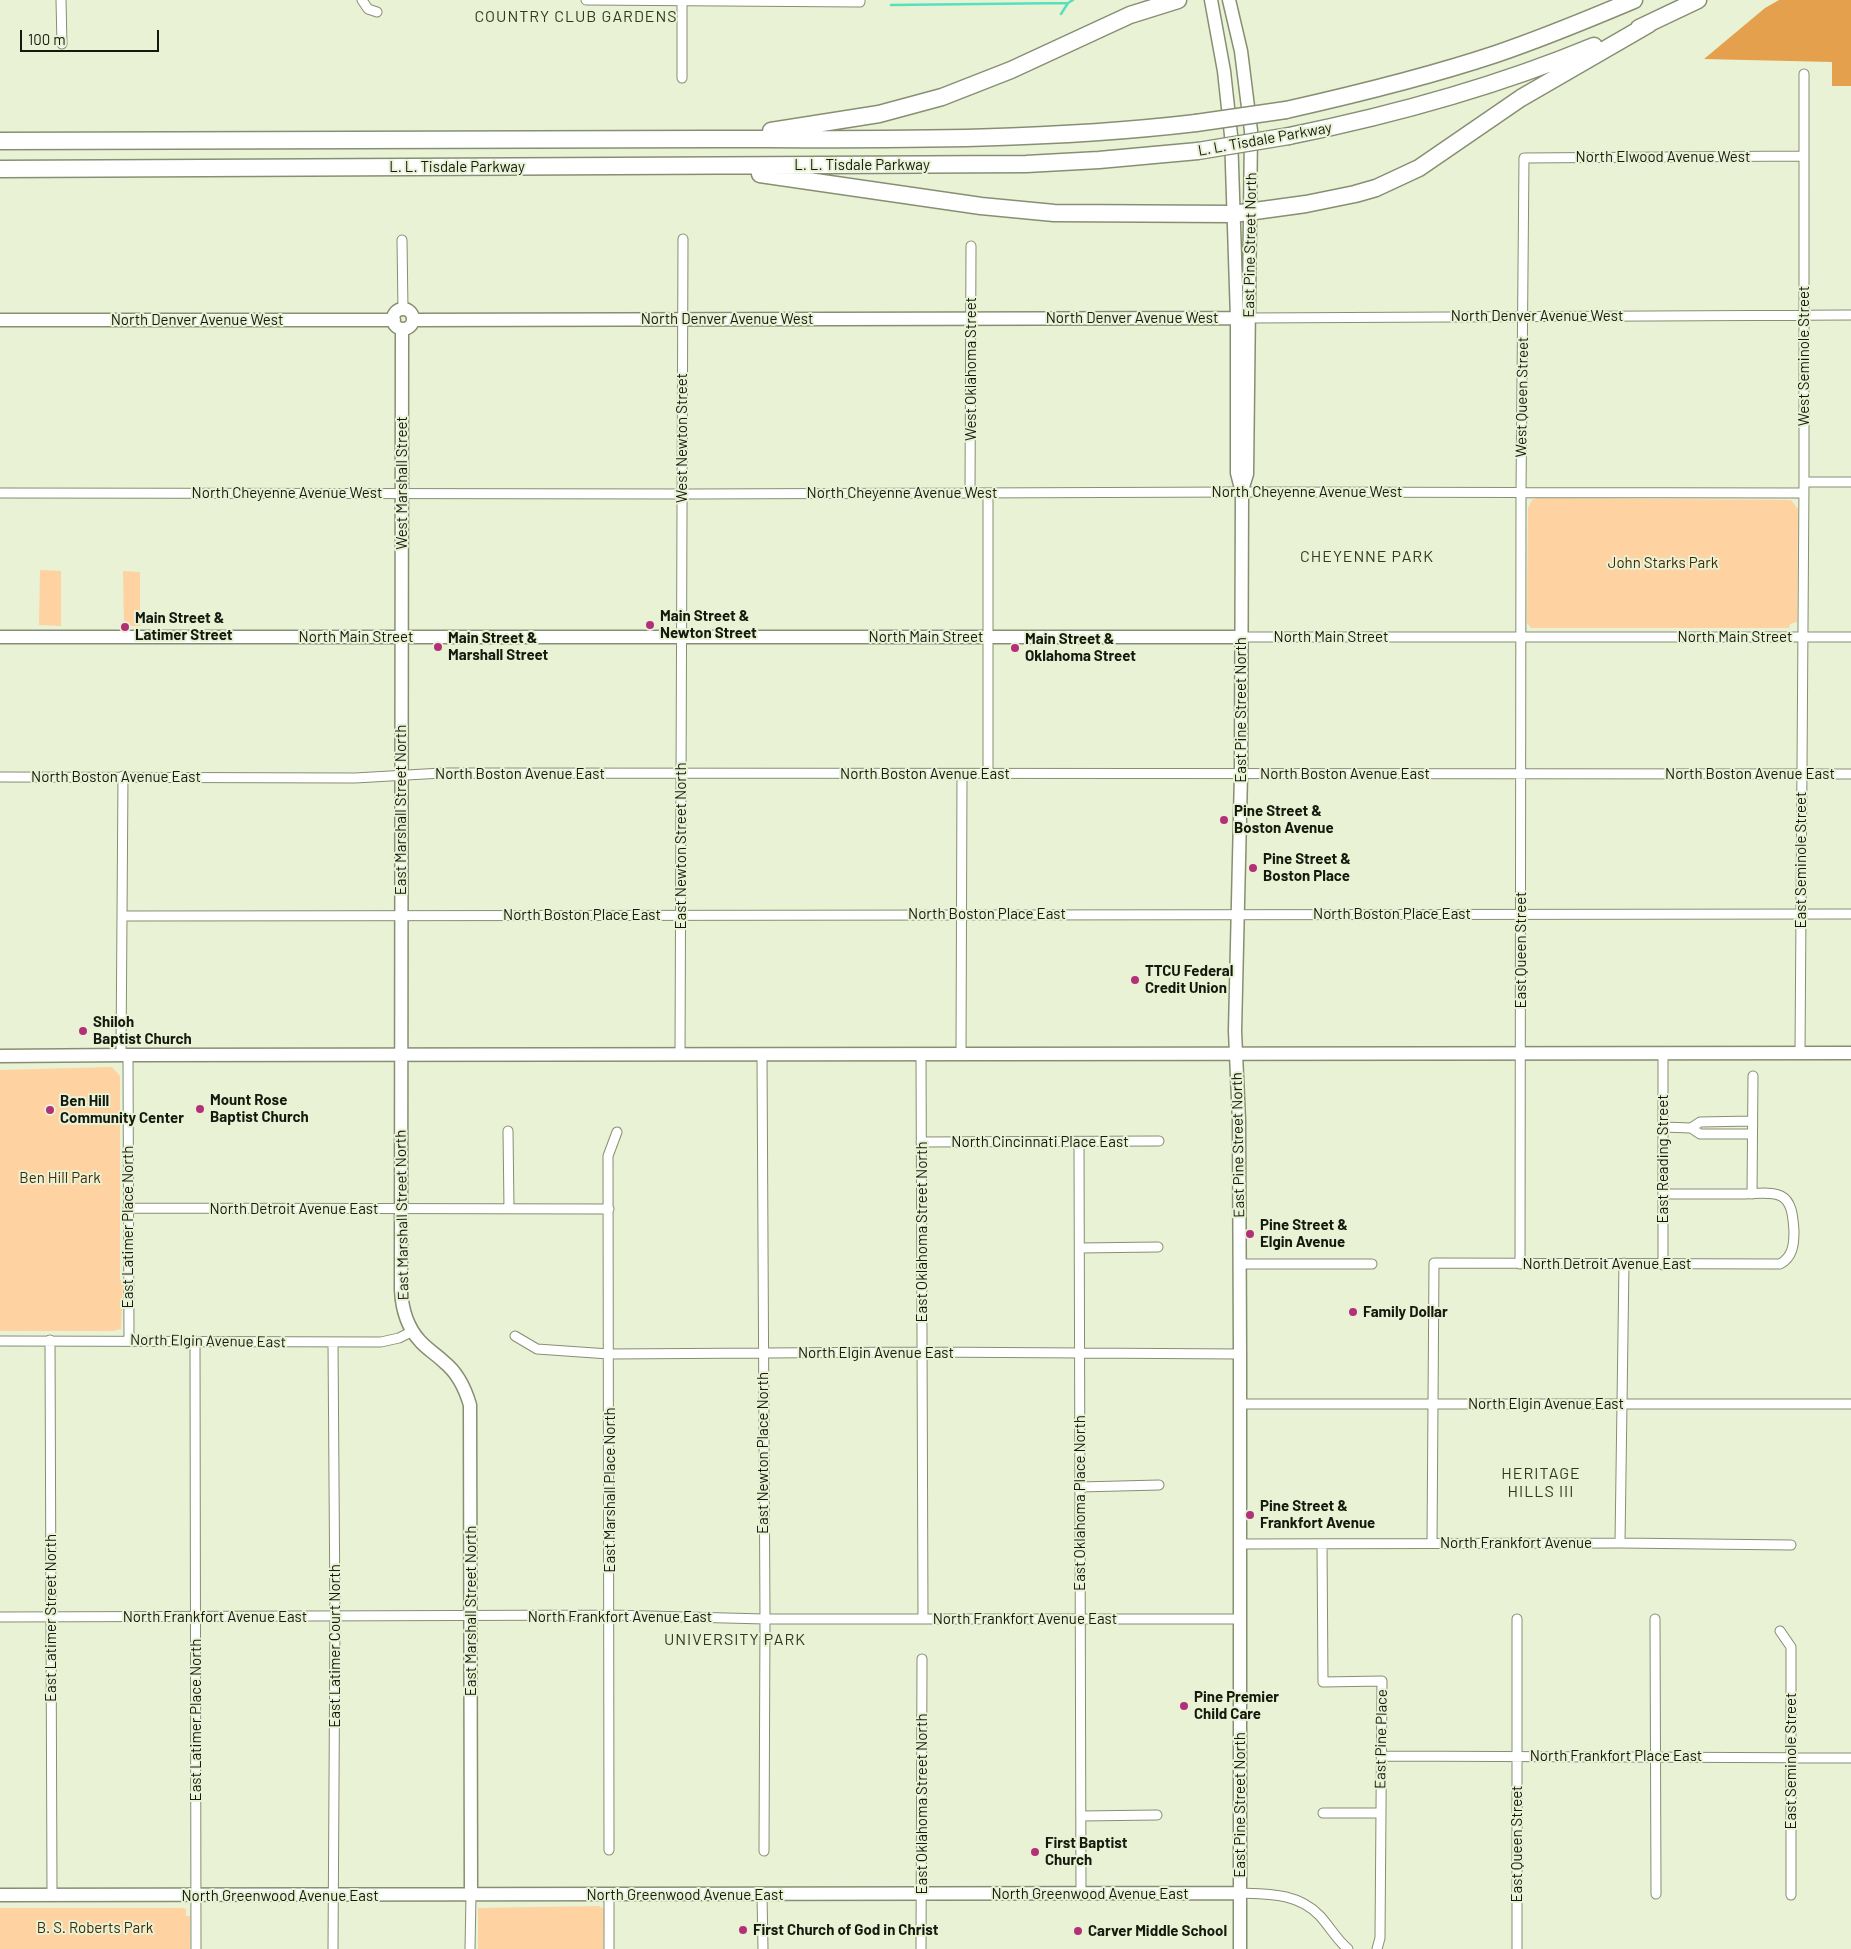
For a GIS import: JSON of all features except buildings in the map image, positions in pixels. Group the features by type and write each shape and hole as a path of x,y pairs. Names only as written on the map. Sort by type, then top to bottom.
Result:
{"highway":[{"path":"724,139 879,114 942,97 1011,70 1130,15 1178,0"},
{"name":"L. L. Tisdale Parkway","path":"0,140 1024,137 1119,132 1196,124 1286,110 1378,89 1495,55 1545,37 1634,0"},
{"name":"L. L. Tisdale Parkway","path":"0,169 1056,163 1124,158 1198,150 1289,136 1379,116 1476,89 1565,58 1649,24 1698,0"},
{"path":"711,166 1014,210 1054,213 1251,213 1335,199 1376,188 1398,179 1438,156 1521,98 1649,24"}],"street":[{"path":"61,0 62,44"},
{"path":"362,0 368,9 377,12"},
{"path":"586,0 860,1"},
{"name":"East Pine Street North","path":"1211,0 1228,103 1231,135 1233,214 1243,318"},
{"name":"East Pine Street North","path":"1229,0 1241,51 1252,131 1251,213 1243,318 1237,474 1242,492 1242,774 1236,1053 1240,1264 1240,1949"},
{"path":"682,1 682,78"},
{"name":"West Seminole Street","path":"1802,637 1804,315 1802,156 1804,74"},
{"name":"North Elwood Avenue West","path":"1524,158 1802,156"},
{"name":"West Queen Street","path":"1522,636 1521,492 1524,158"},
{"name":"West Newton Street","path":"682,637 683,239"},
{"path":"402,240 403,310"},
{"name":"West Oklahoma Street","path":"970,493 971,246"},
{"path":"403,310 410,313 413,320 408,328 398,324 397,312 403,310"},
{"name":"North Denver Avenue West","path":"413,320 1851,315"},
{"name":"North Denver Avenue West","path":"0,320 398,324"},
{"name":"West Marshall Street","path":"398,324 402,494 402,638"},
{"path":"1804,482 1851,482"},
{"name":"North Cheyenne Avenue West","path":"0,493 1804,493"},
{"path":"988,493 990,638 988,773"},
{"name":"East Queen Street","path":"1520,1264 1522,636"},
{"name":"North Main Street","path":"0,637 1851,637"},
{"name":"East Newton Street North","path":"680,1055 682,637"},
{"name":"East Seminole Street","path":"1800,1053 1802,637"},
{"name":"East Marshall Street North","path":"402,638 402,1300 403,1310 413,1331 420,1341 453,1371 463,1386 470,1405 472,1617 470,1949"},
{"name":"North Boston Avenue East","path":"0,776 355,778 442,773 1851,774"},
{"path":"961,1054 962,774"},
{"name":"East Latimer Place North","path":"123,776 122,916 128,1208 128,1340"},
{"name":"North Boston Place East","path":"122,916 1851,914"},
{"path":"0,1056 1851,1053"},
{"name":"East Reading Street","path":"1662,1054 1663,1265"},
{"name":"East Newton Place North","path":"762,1055 762,1353 765,1619 764,1852"},
{"name":"East Oklahoma Street North","path":"921,1055 923,1619"},
{"path":"1663,1194 1752,1194 1752,1076"},
{"path":"1691,1128 1700,1122 1752,1121"},
{"path":"1663,1127 1691,1128 1700,1134 1752,1134"},
{"path":"508,1131 508,1209"},
{"name":"East Marshall Place North","path":"609,1850 610,1354 608,1156 617,1132"},
{"name":"North Cincinnati Place East","path":"921,1142 1159,1141"},
{"name":"East Oklahoma Place North","path":"1080,1142 1082,1894"},
{"name":"North Detroit Avenue East","path":"1432,1404 1434,1263 1780,1264 1790,1255 1794,1241 1789,1204 1781,1196 1752,1194"},
{"name":"North Detroit Avenue East","path":"128,1208 609,1209"},
{"path":"1080,1248 1158,1247"},
{"path":"1620,1543 1624,1263"},
{"path":"1240,1264 1372,1264"},
{"name":"North Elgin Avenue East","path":"0,1341 382,1342 399,1338 413,1331"},
{"name":"North Elgin Avenue East","path":"515,1336 537,1349 610,1354 922,1352 1240,1354"},
{"name":"East Latimer Street North","path":"50,1340 52,1895"},
{"name":"East Latimer Place North","path":"195,1341 196,1949"},
{"name":"East Latimer Court North","path":"333,1342 335,1616 333,1949"},
{"name":"North Elgin Avenue East","path":"1240,1404 1851,1404"},
{"path":"1432,1404 1432,1543"},
{"path":"1080,1487 1159,1486"},
{"name":"North Frankfort Avenue","path":"1240,1544 1620,1543 1791,1545"},
{"name":"East Pine Place","path":"1322,1544 1323,1682 1382,1681 1380,1938 1378,1949"},
{"name":"North Frankfort Avenue East","path":"0,1617 472,1617 610,1615 765,1619 1240,1619"},
{"name":"East Queen Street","path":"1517,1618 1517,1949"},
{"path":"1655,1619 1656,1894"},
{"name":"East Seminole Street","path":"1780,1631 1791,1647 1791,1895"},
{"name":"East Oklahoma Street North","path":"921,1949 922,1659"},
{"name":"North Frankfort Place East","path":"1381,1756 1851,1758"},
{"path":"1323,1813 1381,1813"},
{"path":"1081,1816 1156,1815"},
{"name":"North Greenwood Avenue East","path":"0,1895 1276,1894 1302,1902 1320,1916 1346,1948"},
{"path":"609,1895 609,1949"},
{"path":"762,1895 763,1949"}],"green space":[{"name":"John Starks Park","path":"1537,498 1791,500 1798,509 1797,622 1790,624 1789,628 1531,628 1527,623 1528,508 1532,500"},
{"path":"40,570 61,571 61,626 39,625"},
{"path":"123,571 140,572 140,626 124,626"},
{"name":"Ben Hill Park","path":"112,1067 120,1076 120,1280 123,1281 121,1329 113,1331 0,1331 0,1070"},
{"path":"599,1906 604,1909 603,1949 478,1949 478,1908"},
{"name":"B. S. Roberts Park","path":"0,1908 182,1908 186,1909 186,1916 190,1916 190,1949 0,1949"}],"shaded area":[{"path":"1779,0 1851,0 1851,86 1832,86 1832,62 1704,59 1765,8"}],"waterway":[{"path":"891,5 1068,3 1073,0"},
{"path":"1061,14 1068,3"}],"place":[{"name":"Main Street & Newton Street","path":"650,625"},
{"name":"Main Street & Latimer Street","path":"125,627"},
{"name":"Main Street & Marshall Street","path":"438,647"},
{"name":"Main Street & Oklahoma Street","path":"1015,648"},
{"name":"Pine Street & Boston Avenue","path":"1224,820"},
{"name":"Pine Street & Boston Place","path":"1253,868"},
{"name":"TTCU Federal Credit Union","path":"1135,980"},
{"name":"Shiloh Baptist Church","path":"83,1031"},
{"name":"Mount Rose Baptist Church","path":"200,1109"},
{"name":"Ben Hill Community Center","path":"50,1110"},
{"name":"Pine Street & Elgin Avenue","path":"1250,1234"},
{"name":"Family Dollar","path":"1353,1312"},
{"name":"Pine Street & Frankfort Avenue","path":"1250,1515"},
{"name":"Pine Premier Child Care","path":"1184,1706"},
{"name":"First Baptist Church","path":"1035,1852"},
{"name":"First Church of God in Christ","path":"743,1930"},
{"name":"Carver Middle School","path":"1078,1931"}],"district":[{"name":"COUNTRY CLUB GARDENS","path":"576,17"},
{"name":"CHEYENNE PARK","path":"1367,557"},
{"name":"HERITAGE HILLS III","path":"1541,1483"},
{"name":"UNIVERSITY PARK","path":"735,1640"}]}
